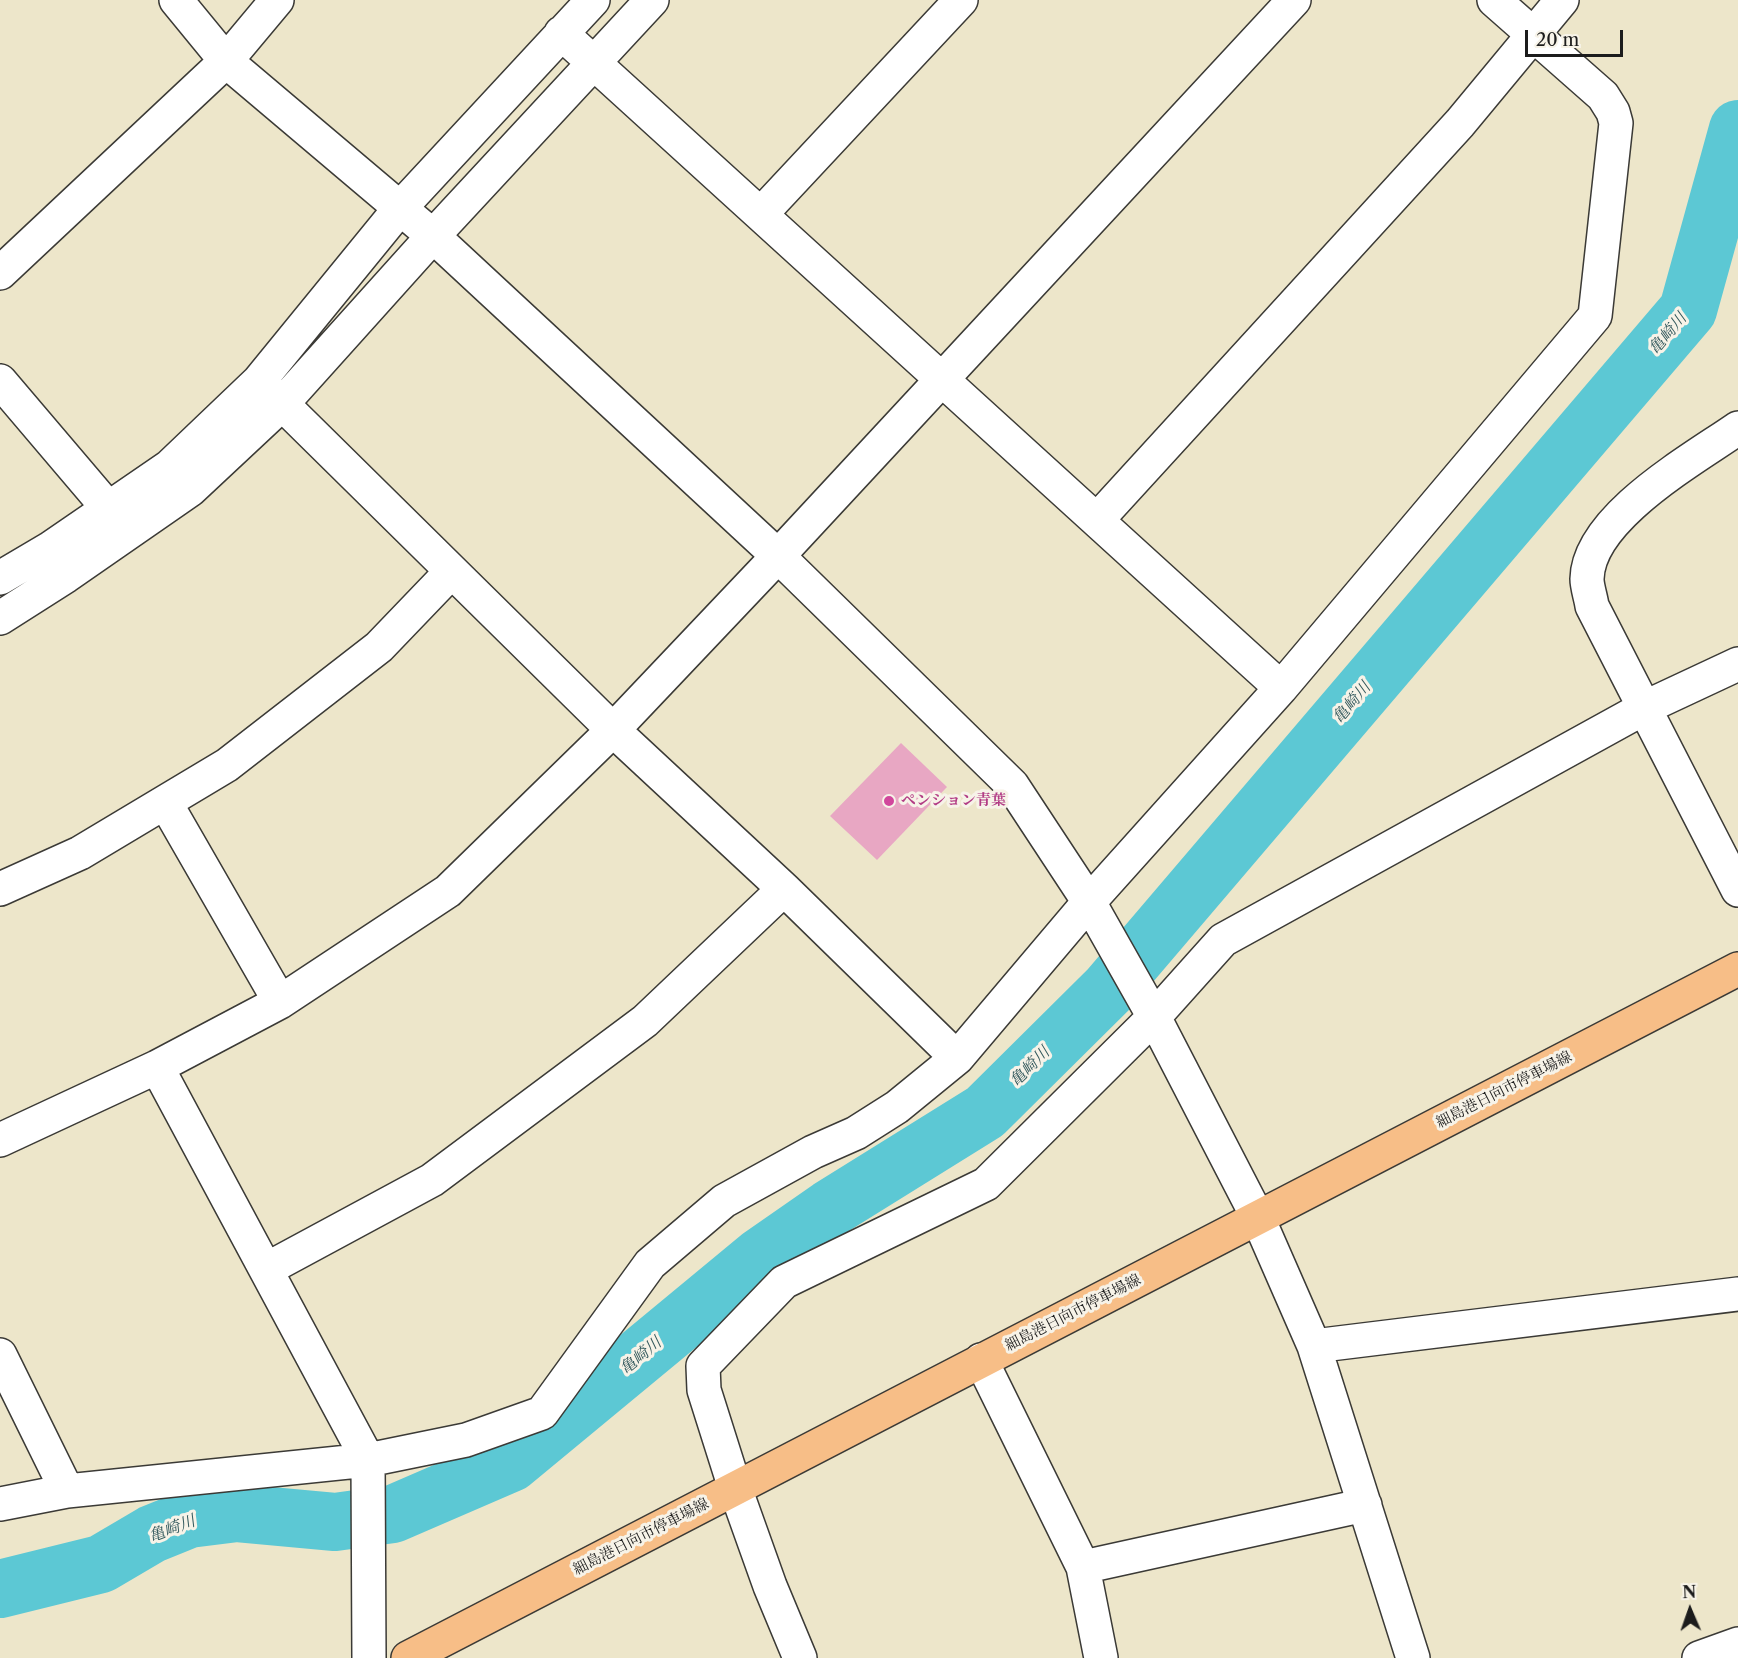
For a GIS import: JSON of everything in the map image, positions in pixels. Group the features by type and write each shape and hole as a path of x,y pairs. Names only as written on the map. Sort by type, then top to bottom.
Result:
{"main road":[{"name":"細島港日向市停車場線","path":"408,1658 1738,969"}],"street":[{"path":"176,0 226,61 433,236 778,556 1012,786 1089,902 1154,1017 1258,1218 1314,1346 1413,1658"},
{"path":"0,273 226,61 277,0"},
{"path":"0,618 66,576 170,466 259,381 401,207 593,0"},
{"path":"0,578 49,549 190,490 282,404 433,236 652,0"},
{"path":"761,214 961,0"},
{"path":"0,1140 157,1067 280,1002 448,891 613,730 778,556 1294,0"},
{"path":"0,1504 67,1491 368,1460 466,1440 542,1413 650,1264 658,1257 724,1201 813,1152 856,1133 897,1107 957,1058 1089,902 1281,688 1595,316 1616,123 1613,112 1603,96 1494,0"},
{"path":"1097,520 1460,123 1562,0"},
{"path":"561,33 1281,688"},
{"path":"0,381 117,521"},
{"path":"259,381 613,730 784,889 957,1058"},
{"path":"1738,428 1631,504 1610,525 1598,543 1587,579 1593,606 1738,890"},
{"path":"0,889 80,853 227,765 379,647 451,572"},
{"path":"800,1658 770,1587 735,1488 704,1390 703,1366 784,1282 986,1184 1154,1017 1223,940 1646,707 1738,664"},
{"path":"165,802 280,1002"},
{"path":"267,1269 432,1180 645,1021 784,889"},
{"path":"157,1067 368,1460 369,1658"},
{"path":"1314,1346 1738,1294"},
{"path":"0,1355 67,1491"},
{"path":"981,1360 1083,1567 1101,1658"},
{"path":"1083,1567 1365,1505"},
{"path":"1699,1658 1738,1644"}],"building":[{"name":"ペンション青葉","path":"901,743 947,787 877,860 830,816"}],"waterway":[{"name":"亀崎川","path":"0,1589 101,1564 152,1534 189,1519 237,1513 335,1522 393,1514 511,1463 760,1257 829,1209 985,1112 1109,989 1688,310 1738,129"}],"place":[{"name":"ペンション青葉","path":"889,801"}]}
